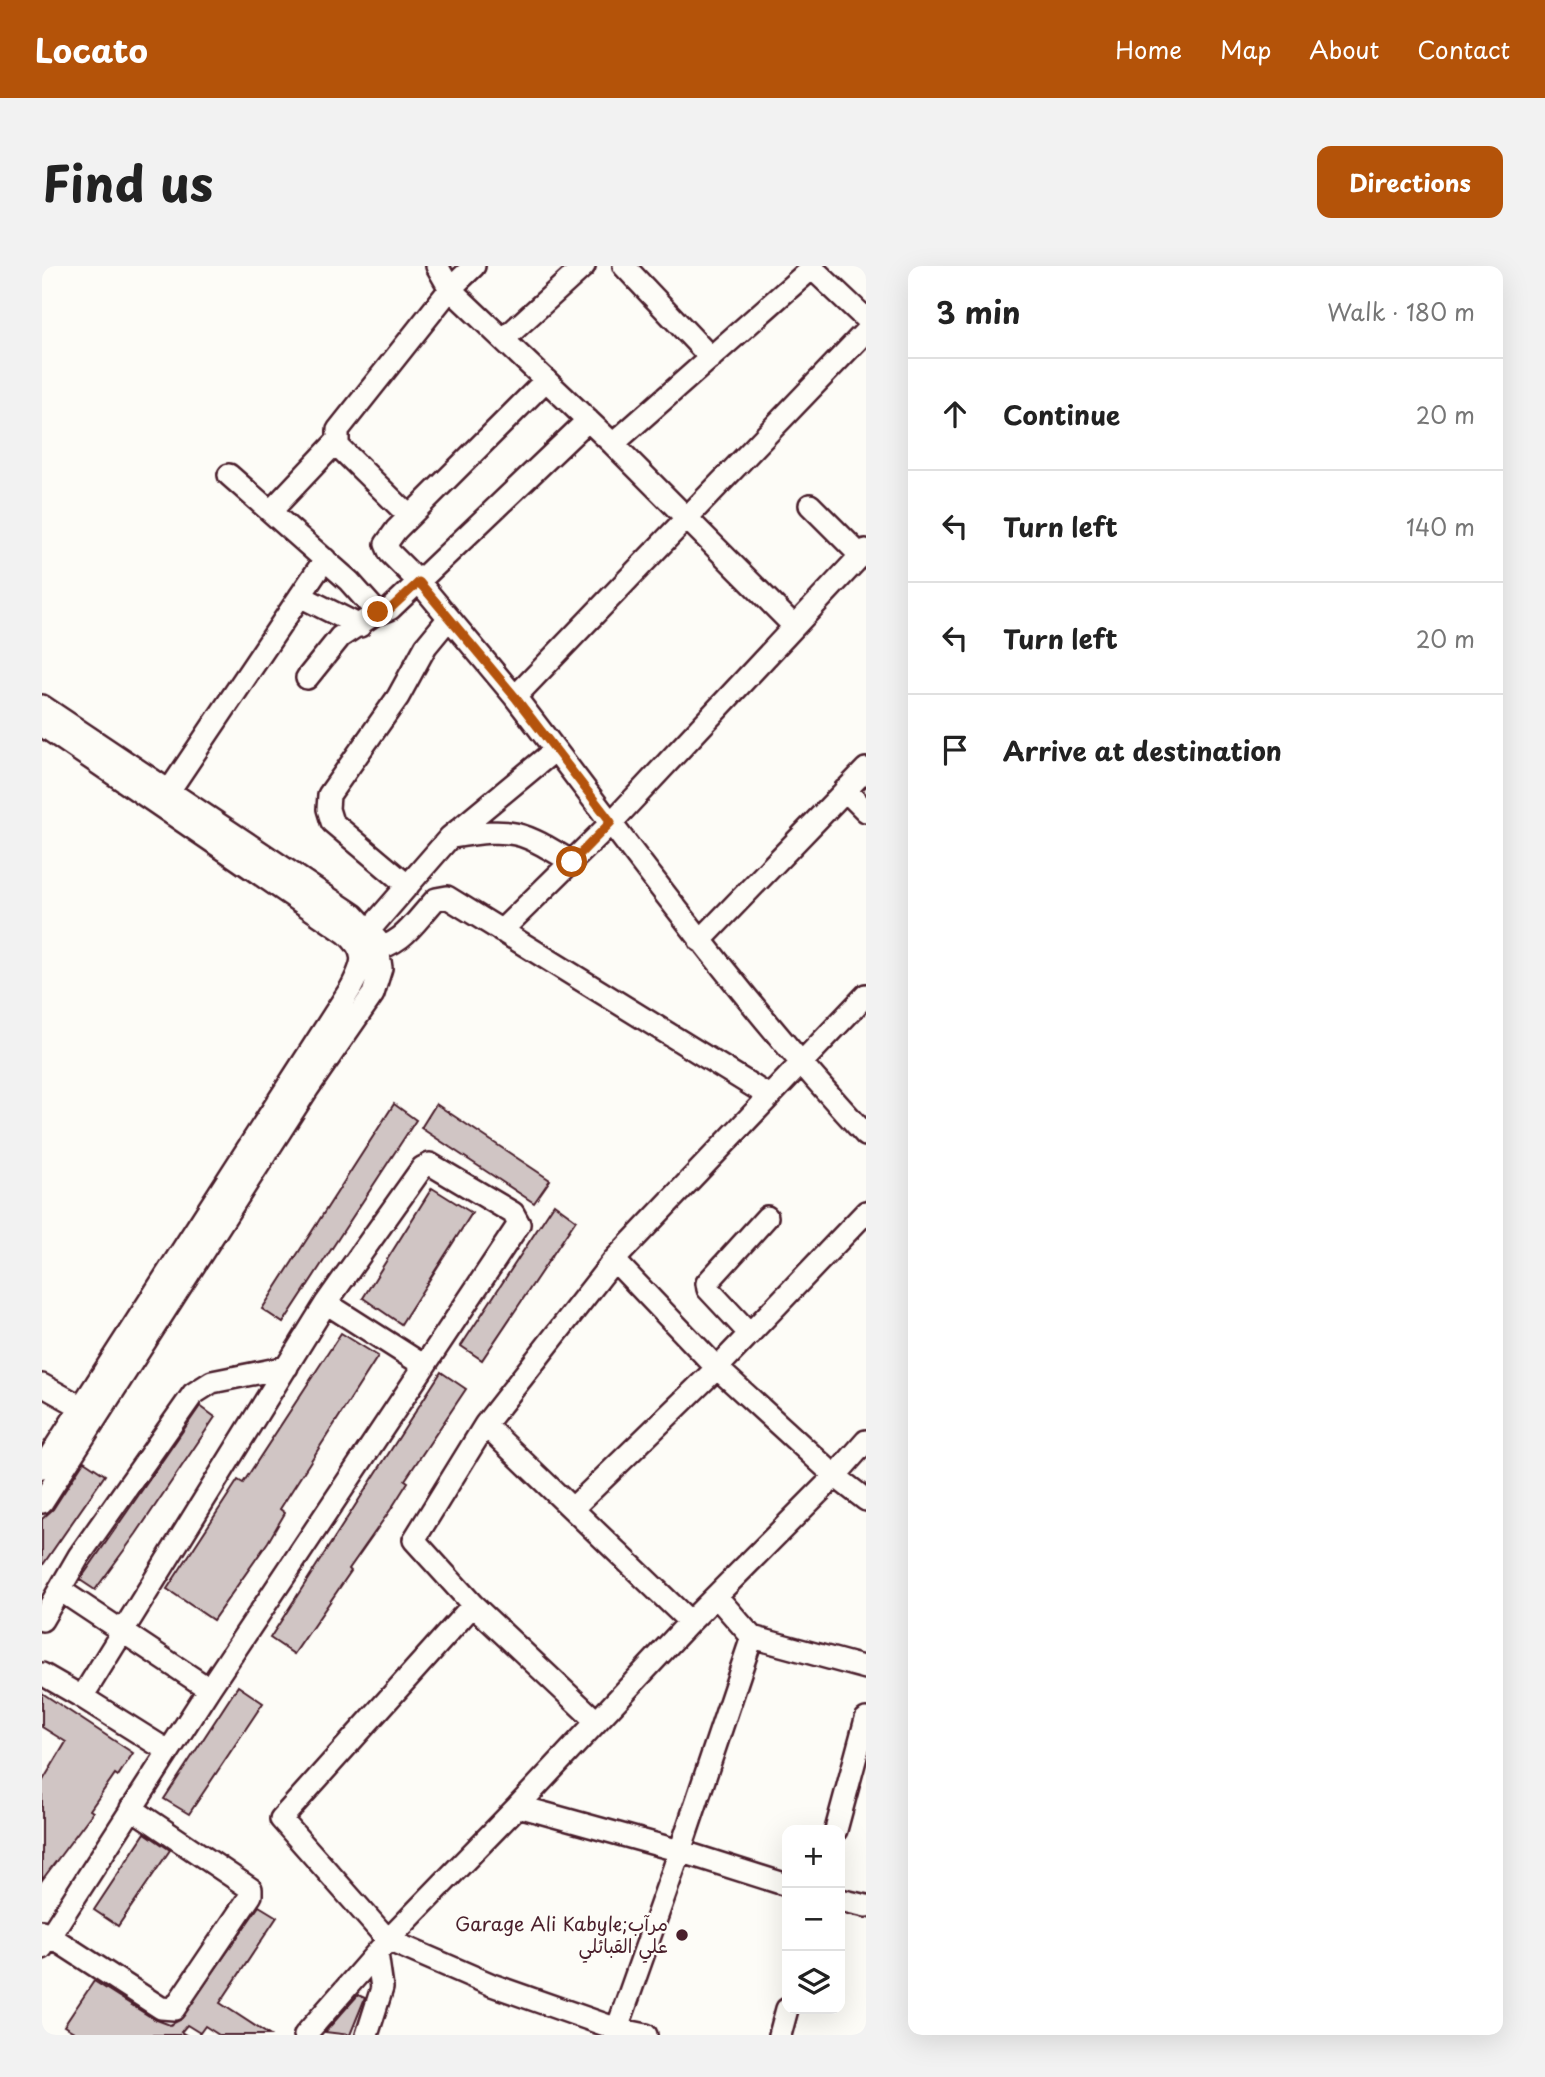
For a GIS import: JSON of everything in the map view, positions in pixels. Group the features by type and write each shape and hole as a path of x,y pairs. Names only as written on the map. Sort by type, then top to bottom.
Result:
{"street":[{"path":"437,266 450,289 613,444 794,626"},
{"path":"271,511 336,442 338,430 450,289 474,266"},
{"path":"504,339 584,266"},
{"path":"624,266 710,358"},
{"path":"613,444 812,267 866,319"},
{"path":"515,697 866,331"},
{"path":"546,380 410,516 388,540 387,549 419,582 515,697 700,941 798,1063 866,1135"},
{"path":"307,678 340,637 378,612 390,609 587,420"},
{"path":"336,442 410,516"},
{"path":"229,475 325,559 378,612"},
{"path":"501,931 611,822 863,553 810,505"},
{"path":"161,793 325,559"},
{"path":"300,596 360,626"},
{"path":"408,886 332,822 328,809 329,795 398,697 426,646 449,618"},
{"path":"42,706 371,952"},
{"path":"42,725 161,793 370,929"},
{"path":"371,952 370,929 450,837 555,750"},
{"path":"700,941 866,769"},
{"path":"845,790 866,811"},
{"path":"450,837 487,831 519,833 572,862"},
{"path":"42,1502 91,1412 241,1176 371,952 414,928 428,908 443,897 769,1096"},
{"path":"595,1720 474,1605 414,1540 485,1425 614,1260 798,1063 866,995"},
{"path":"82,1697 326,1303 425,1165 430,1164 513,1213 519,1224 423,1365 45,1938 161,2008 174,2008 251,1895 246,1883 131,1808"},
{"path":"573,1508 718,1368 866,1212"},
{"path":"750,1334 708,1289 707,1283 767,1217"},
{"path":"614,1260 718,1368 835,1476 866,1500"},
{"path":"326,1303 423,1365"},
{"path":"42,1620 79,1556 193,1394 212,1382 287,1367"},
{"path":"42,1385 91,1412"},
{"path":"42,1468 91,1412"},
{"path":"485,1425 690,1622"},
{"path":"305,2035 383,1947 595,1720 835,1476 866,1441"},
{"path":"60,1590 124,1630 209,1689"},
{"path":"716,1596 752,1637 866,1668"},
{"path":"474,1605 281,1819 383,1947 616,2032 646,2035"},
{"path":"616,2032 752,1637"},
{"path":"42,1674 168,1751"},
{"path":"837,1825 866,1719"},
{"path":"518,1805 782,1883"},
{"path":"845,1901 866,1906"},
{"path":"367,2035 383,1988 383,1947"},
{"path":"780,2035 786,2014"}],"building":[{"path":"394,1104 416,1120 283,1323 262,1309"},
{"path":"436,1104 550,1180 534,1203 421,1128"},
{"path":"432,1188 472,1213 401,1324 363,1298"},
{"path":"554,1204 576,1220 482,1360 461,1346"},
{"path":"341,1333 378,1356 280,1509 285,1513 268,1542 213,1620 167,1589 238,1480 243,1483"},
{"path":"441,1372 466,1389 405,1480 408,1482 349,1569 351,1571 294,1654 270,1638"},
{"path":"200,1406 215,1417 95,1590 80,1580"},
{"path":"84,1461 105,1475 42,1566 42,1519 53,1509"},
{"path":"238,1686 263,1703 189,1814 164,1799"},
{"path":"42,1693 133,1753 118,1776 115,1774 90,1810 93,1812 42,1880 42,1782 66,1742 42,1727"},
{"path":"145,1833 170,1850 118,1926 94,1910"},
{"path":"259,1906 277,1917 220,2003 269,2035 219,2035 205,2026 200,2033 187,2025 181,2032 186,2035 79,2035 64,2026 94,1981 154,2019 170,2025 180,2020"},
{"path":"358,1995 365,1998 350,2035 325,2032"}],"place":[{"name":"Garage Ali Kabyle;مرآب علي القبائلي","path":"682,1935"}],"route":[{"path":"378,612 390,609 419,582 515,697 611,822 572,862"}]}
